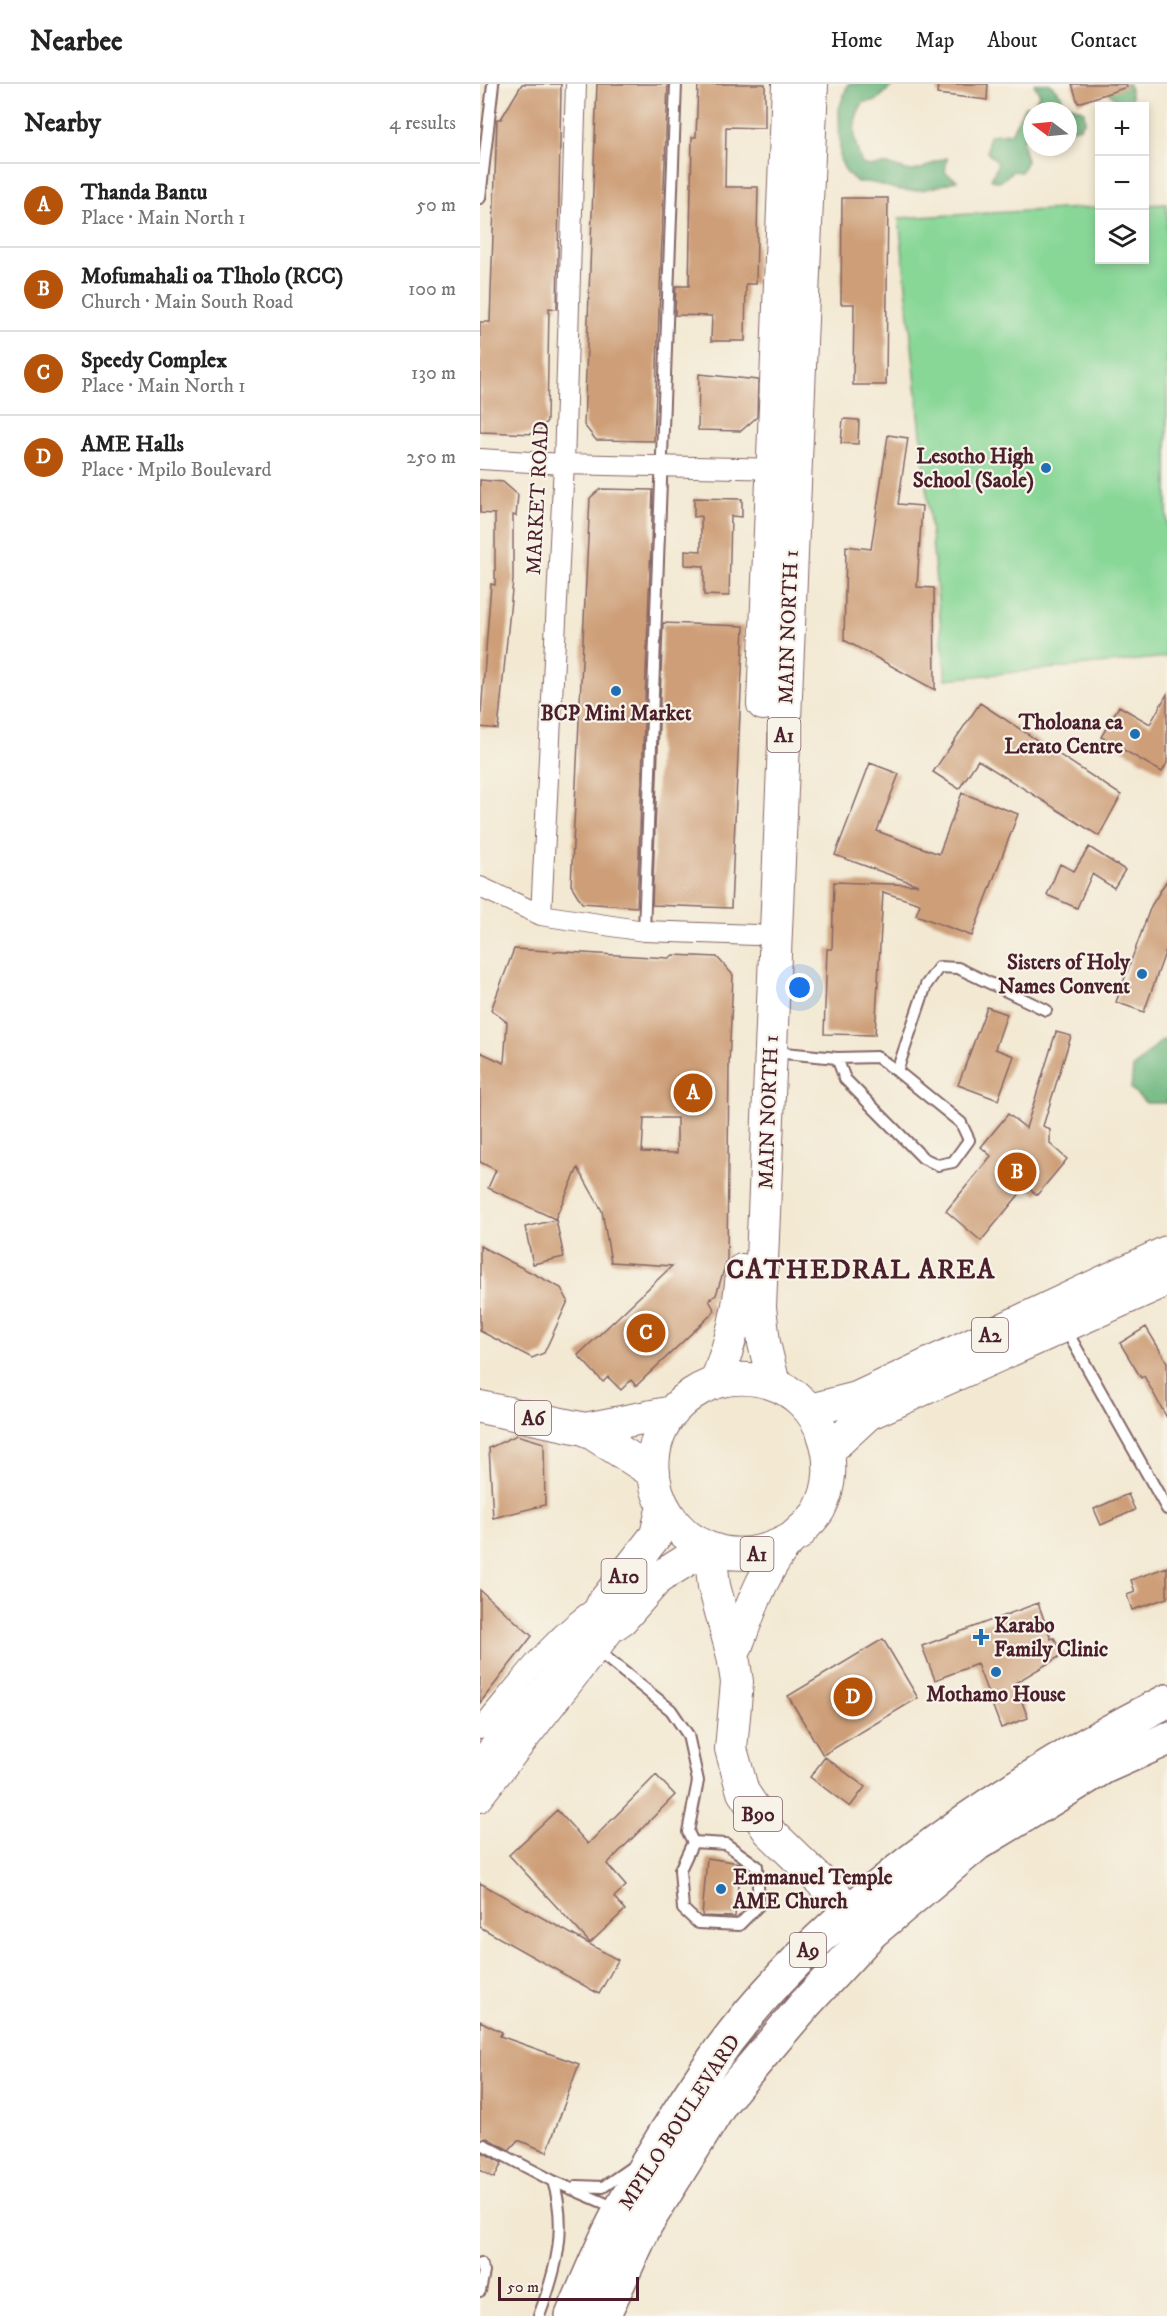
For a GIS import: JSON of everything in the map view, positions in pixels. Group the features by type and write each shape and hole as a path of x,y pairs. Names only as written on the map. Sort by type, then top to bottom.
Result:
{"highway":[{"name":"MPILO BOULEVARD","path":"572,2316 633,2217 722,2102 806,2003 862,1921 934,1844 1024,1779 1167,1701"},
{"name":"MPILO BOULEVARD","path":"603,2316 656,2148 710,2064 789,1968 977,1844 1104,1767 1167,1739"}],"main road":[{"name":"MAIN NORTH 1","path":"774,1384 764,1343 760,1307 770,1052 783,469 788,84"},
{"name":"MAIN NORTH 1","path":"716,1382 733,1335 741,1300 756,935 783,469 812,84"},
{"name":"A2","path":"810,1410 857,1398 1167,1252"},
{"name":"A2","path":"829,1450 868,1414 1167,1281"},
{"name":"A1","path":"755,1379 774,1384 794,1395 810,1410 822,1429 829,1450 829,1481 819,1510 799,1534 779,1547 756,1554 708,1554 674,1523 663,1506 654,1473 655,1451 662,1431 673,1412 685,1399 716,1382 755,1379"},
{"name":"A6","path":"480,1407 585,1429 654,1473"},
{"name":"A6","path":"585,1429 673,1412"},
{"name":"A10","path":"480,1767 591,1649 656,1535 663,1506"},
{"name":"B90","path":"733,1656 764,1578 780,1550 799,1534"},
{"name":"B90","path":"708,1554 722,1622 733,1656 736,1682 731,1749 743,1792 769,1831 862,1921"},
{"name":"A10","path":"613,1611 657,1578 708,1554"}],"street":[{"name":"MARKET ROAD","path":"541,915 564,464 576,84"},
{"path":"480,459 564,464 783,469"},
{"path":"480,887 541,915 644,931 756,935"},
{"path":"480,1729 549,1648 581,1617 613,1611"},
{"path":"480,1802 591,1649"}],"lane":[{"path":"480,198 493,84"},
{"path":"644,931 676,84"},
{"path":"897,1071 926,985 939,967 958,968 1046,1010"},
{"path":"770,1052 837,1058 877,1057 961,1123 969,1140 953,1162 938,1165 923,1158 845,1079 837,1058"},
{"path":"1065,1328 1167,1509"},
{"path":"591,1649 671,1710 688,1735 698,1781 688,1832 693,1842"},
{"path":"693,1842 726,1844 757,1866 759,1905 739,1925 698,1923 683,1908 680,1870 693,1842"},
{"path":"484,2145 553,2181 633,2217"},
{"path":"553,2181 587,2189 603,2187 656,2148"},
{"path":"539,2316 553,2279 561,2244 559,2199 553,2181"},
{"path":"480,2262 484,2272 480,2291"}],"green space":[{"path":"848,84 894,84 876,101 864,102 856,116 855,140 862,164 889,165 912,171 947,158 945,172 957,180 910,191 857,182 846,172 840,159 839,109"},
{"path":"1034,84 1050,84 1061,95 1063,102 1035,102 1040,94"},
{"path":"1112,84 1129,84 1132,99 1128,102 1119,102 1110,94"},
{"path":"1077,108 1084,111 1085,121 1077,128"},
{"path":"1023,110 1023,156 1026,156 1027,161 1021,172 1013,171 1000,182 991,180 998,163 987,152 989,135 1011,133"},
{"name":"Lesotho High School (Saole)","path":"1167,204 1167,657 946,679 899,218 1095,207 1095,264 1149,264 1149,205"},
{"path":"1162,1040 1167,1041 1167,1103 1146,1103 1131,1089 1133,1068"}],"building":[{"path":"522,84 561,84 557,309 549,308 547,421 537,434 480,432 480,322 490,322 497,119 501,119"},
{"path":"597,84 668,84 654,441 596,440 584,425"},
{"path":"698,84 765,84 765,128 726,127 725,187 758,187 756,284 746,284 745,341 711,341 712,316 675,315 676,286 689,286 692,137 696,137"},
{"path":"938,84 988,84 987,100 937,94"},
{"path":"1072,84 1126,84 1127,87 1078,103"},
{"path":"842,198 888,198 886,385 853,385 854,304 841,304"},
{"path":"699,374 758,380 757,417 741,431 698,430"},
{"path":"843,419 859,420 858,444 841,443"},
{"path":"888,435 908,438 898,504 922,506 917,587 934,588 935,690 844,640 846,546 871,549"},
{"path":"480,480 503,482 518,495 516,516 513,515 513,580 498,729 480,727 491,584 495,585 495,514 480,513"},
{"name":"BCP Mini Market","path":"600,489 653,490 637,907 582,903 571,885 590,498"},
{"path":"694,498 742,499 742,517 731,516 729,596 704,595 704,566 685,565 685,550 701,551 701,516 694,517"},
{"path":"663,623 744,626 731,908 652,905"},
{"name":"Tholoana ea Lerato Centre","path":"1167,694 1167,763 1162,772 1101,737 1119,706 1150,724"},
{"path":"980,703 1121,795 1099,836 978,760 959,789 933,772"},
{"path":"870,763 899,774 877,831 939,854 962,793 1018,814 972,936 916,915 920,904 883,892 875,1035 824,1034 827,949 832,949 834,882 918,885 835,855"},
{"path":"1089,847 1125,870 1114,888 1092,874 1077,908 1047,895 1060,864 1074,871"},
{"name":"Sisters of Holy Names Convent","path":"1167,880 1167,947 1144,1012 1116,1002 1151,906"},
{"path":"514,949 669,958 673,955 717,957 733,975 729,1064 727,1260 716,1295 709,1300 715,1311 636,1386 631,1380 621,1390 608,1377 603,1382 578,1355 672,1266 611,1262 602,1211 578,1168 555,1219 488,1188 496,1170 480,1162 480,1052 504,1063 507,1022 491,1010","holes":["644,1118 677,1118 677,1153 642,1152"]},
{"path":"987,1007 1007,1014 995,1049 1014,1056 998,1100 958,1085"},
{"path":"1056,1032 1071,1036 1043,1126 1050,1130 1050,1144 1067,1159 1037,1195 1026,1186 981,1241 946,1211 991,1156 981,1147 1008,1114 1026,1128"},
{"path":"556,1220 564,1257 533,1264 525,1227"},
{"path":"480,1246 561,1288 568,1301 544,1353 532,1358 480,1331"},
{"path":"1146,1327 1167,1362 1167,1418 1144,1376 1141,1378 1120,1343"},
{"path":"517,1435 544,1443 545,1505 493,1518 489,1448"},
{"path":"1128,1494 1135,1510 1101,1525 1094,1509"},
{"path":"1167,1567 1167,1598 1132,1610 1127,1595 1135,1592 1131,1580"},
{"path":"480,1590 532,1636 480,1703"},
{"name":"Mothamo House","path":"1038,1603 1051,1639 1054,1638 1064,1654 1015,1683 1028,1718 1001,1728 977,1664 935,1680 922,1646"},
{"path":"883,1639 918,1698 823,1755 788,1696"},
{"path":"825,1757 865,1787 850,1807 810,1777"},
{"path":"656,1775 675,1795 607,1864 626,1886 614,1897 625,1910 590,1943 509,1855 557,1810 588,1844"},
{"name":"Emmanuel Temple AME Church","path":"707,1858 740,1863 735,1917 702,1916"},
{"path":"480,1883 618,1960 599,1994 480,1927"},
{"path":"480,2021 502,2032 500,2036 579,2064 547,2152 518,2140 509,2150 487,2138 480,2139"},
{"path":"480,2151 502,2163 494,2178 480,2170"}],"place":[{"name":"Lesotho High School (Saole)","path":"1046,468"},
{"name":"BCP Mini Market","path":"616,691"},
{"name":"Tholoana ea Lerato Centre","path":"1135,734"},
{"name":"Sisters of Holy Names Convent","path":"1142,974"},
{"name":"Thanda Bantu","path":"693,1093"},
{"name":"Mofumahali oa Tlholo (RCC)","path":"1017,1172"},
{"name":"Speedy Complex","path":"646,1333"},
{"name":"Karabo Family Clinic","path":"981,1637"},
{"name":"Mothamo House","path":"996,1672"},
{"name":"AME Halls","path":"853,1697"},
{"name":"Emmanuel Temple AME Church","path":"721,1889"}],"district":[{"name":"CATHEDRAL AREA","path":"861,1269"}]}
